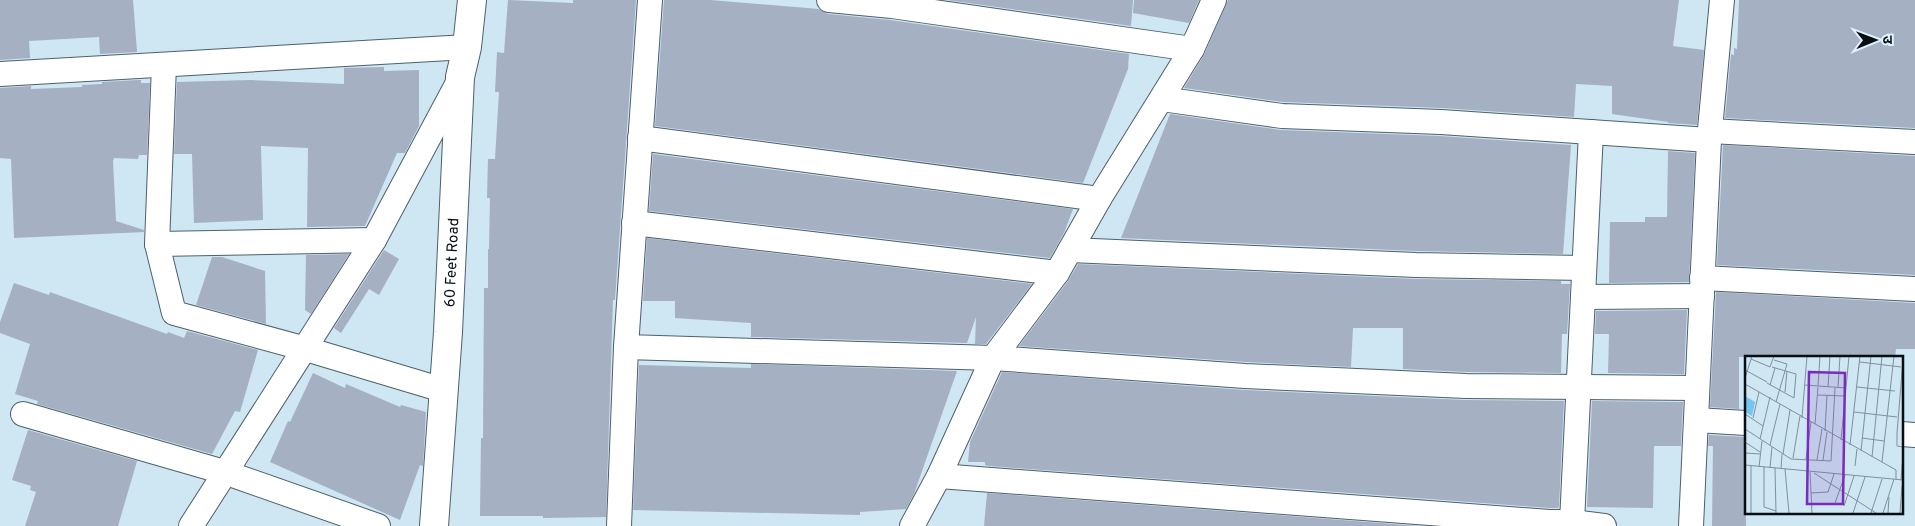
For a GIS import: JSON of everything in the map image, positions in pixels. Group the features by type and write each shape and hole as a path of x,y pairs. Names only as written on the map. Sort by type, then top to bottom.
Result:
{"main road":[{"name":"60 Feet Road","path":"434,526 444,390 460,77 467,46 472,0"}],"street":[{"path":"619,526 626,346 650,0"},
{"path":"829,0 892,6 1192,50"},
{"path":"912,526 939,476 993,358 1057,273 1099,199 1192,50 1214,0"},
{"path":"1691,526 1709,136 1722,0"},
{"path":"0,74 467,46"},
{"path":"164,64 157,244 174,314 306,349 444,390"},
{"path":"191,526 374,240 460,77"},
{"path":"1162,99 1282,116 1441,122 1591,132 1915,142"},
{"path":"1572,522 1591,132"},
{"path":"640,138 1099,199"},
{"path":"634,224 1057,273"},
{"path":"157,244 374,240"},
{"path":"1070,250 1416,265 1584,268"},
{"path":"1583,297 1702,287 1915,289"},
{"path":"626,346 993,358 1245,376 1466,386 1697,388"},
{"path":"23,414 224,472 378,526"},
{"path":"1696,420 1745,423"},
{"path":"1902,434 1915,435"},
{"path":"939,476 1572,522 1604,526"}],"building":[{"path":"0,0 133,0 137,52 100,54 99,37 29,41 30,58 0,60"},
{"path":"508,0 573,3 573,0 636,0 615,300 613,300 606,517 480,516 481,438 483,438 484,288 488,288 489,249 490,198 487,198 488,159 495,159 499,92 495,92 497,52 504,53"},
{"path":"664,0 710,0 819,9 828,14 890,20 1129,54 1128,69 1083,183 655,126"},
{"path":"947,0 1133,0 1131,26"},
{"path":"1134,0 1199,0 1189,23 1133,13"},
{"path":"1228,0 1679,0 1673,46 1704,50 1697,125 1668,123 1612,114 1612,86 1576,84 1574,117 1442,108 1283,102 1184,88 1204,55"},
{"path":"1739,0 1915,0 1915,128 1725,118 1731,54 1734,55 1734,48 1737,49"},
{"path":"384,67 384,71 419,70 419,126 405,153 397,153 365,226 307,227 308,148 261,146 263,220 194,223 192,154 174,154 177,82 251,80 344,84 344,68"},
{"path":"141,80 141,83 150,83 147,155 139,155 138,159 114,158 113,161 116,221 144,230 144,232 14,238 11,159 0,158 0,88 31,86 31,89 82,87 82,85 102,84 102,82"},
{"path":"1170,114 1281,130 1440,136 1571,145 1563,254 1416,251 1121,238"},
{"path":"1723,145 1915,156 1915,275 1717,265"},
{"path":"1668,151 1695,153 1689,282 1609,283 1610,222 1645,222 1645,217 1667,217"},
{"path":"653,154 1073,209 1064,233 1050,258 649,211"},
{"path":"647,238 1032,284 986,344 975,344 976,317 967,343 751,337 751,323 675,318 675,301 643,301"},
{"path":"384,250 399,259 379,295 369,289 341,333 334,328"},
{"path":"349,254 311,314 305,310 306,255"},
{"path":"212,257 222,257 265,271 266,324 196,305"},
{"path":"1078,264 1416,279 1561,281 1561,284 1570,284 1567,334 1562,334 1561,373 1403,369 1403,328 1353,328 1351,367 1246,362 1019,346 1068,281"},
{"path":"14,283 49,295 50,292 167,334 168,332 184,338 187,331 258,350 240,412 235,411 212,454 37,404 38,401 15,394 30,344 0,333 0,322"},
{"path":"1716,292 1915,303 1915,349 1896,349 1895,356 1739,357 1739,409 1710,407"},
{"path":"1687,310 1684,374 1608,373 1609,334 1595,334 1596,311"},
{"path":"751,364 957,371 914,494 906,509 860,512 860,515 633,510 639,365 751,368"},
{"path":"1002,372 1244,390 1465,400 1564,401 1559,506 1558,508 1550,508 989,466 985,465 985,462 968,462 970,442"},
{"path":"313,373 345,388 346,384 400,407 401,405 426,412 423,466 420,465 400,520 270,462 288,421 290,422"},
{"path":"1592,401 1683,402 1681,446 1654,446 1653,508 1587,507"},
{"path":"28,430 137,461 118,526 25,526 36,492 30,490 31,486 12,480"},
{"path":"1709,435 1745,437 1746,526 1712,526 1713,446 1708,446"},
{"path":"987,493 1419,526 984,526"}]}
